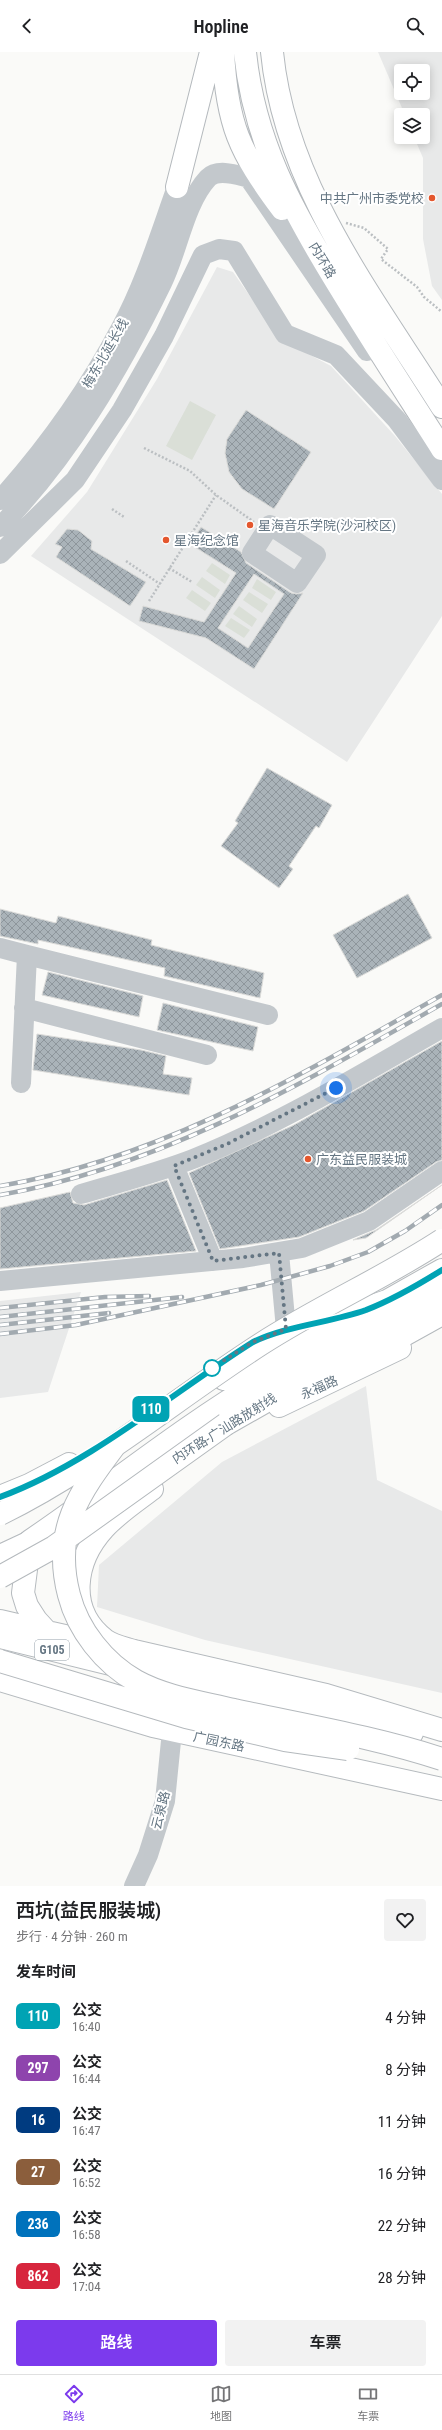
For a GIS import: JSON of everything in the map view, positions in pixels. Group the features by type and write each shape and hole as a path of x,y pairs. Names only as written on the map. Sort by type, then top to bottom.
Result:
{"main road":[{"path":"176,187 211,52"},
{"path":"223,52 228,106 236,133 246,156 347,299"},
{"name":"内环路","path":"245,52 257,119 271,162 302,225 442,449"},
{"name":"内环路","path":"272,52 286,123 310,189 346,254 442,407"},
{"path":"0,1514 43,1491 116,1444 261,1344 324,1306 406,1263 442,1240"},
{"path":"0,1514 29,1500 246,1367 318,1329 387,1301 442,1270"},
{"path":"0,1556 30,1541 95,1497 185,1429 264,1380 394,1318 442,1292"},
{"path":"0,1497 29,1485 78,1459 253,1342 286,1329 364,1310"},
{"name":"内环路-广汕路放射线","path":"0,1577 48,1550 204,1438 253,1407 320,1373 406,1334 442,1314"},
{"name":"永福路","path":"134,1652 107,1642 88,1623 77,1588 80,1572 89,1549 105,1527 178,1469 233,1432 290,1400 353,1372 442,1326"},
{"path":"116,1444 78,1496 69,1521 64,1552 68,1590 75,1613 93,1644 106,1658 135,1681 177,1696 394,1746 442,1759"},
{"path":"30,1541 122,1512"},
{"path":"30,1541 23,1593 27,1606 47,1632"},
{"path":"0,1621 326,1695 442,1730"},
{"name":"G105","path":"0,1637 103,1663 334,1717 442,1739"},
{"path":"0,1654 93,1683 346,1769"},
{"path":"0,1660 126,1700 240,1730 442,1766"},
{"name":"广园东路","path":"0,1680 162,1728 442,1789"},
{"path":"93,1683 162,1728"}],"street":[{"name":"梅东北延长线","path":"0,527 24,502 60,457 121,362 169,270 182,230 198,190 210,177 229,172 249,178 304,256 442,464"},
{"name":"梅东北延长线","path":"0,500 25,472 81,395 121,328 144,276 176,187"},
{"path":"182,230 203,255"},
{"path":"0,554 75,480 122,410 161,343 203,255 219,249 234,251 286,334 336,354 397,420 442,480"},
{"path":"0,948 268,1015"},
{"path":"21,1083 26,955"},
{"path":"24,1008 207,1055"},
{"path":"81,1194 174,1166 227,1144 329,1092 442,1028"},
{"path":"174,1166 213,1261"},
{"path":"0,1281 213,1261 279,1253 332,1238 369,1221 442,1171"},
{"path":"279,1253 286,1329"},
{"name":"云泉路","path":"134,1886 148,1855 165,1801 162,1728"}],"path":[{"path":"340,221 364,228 388,249 381,259 417,287 424,297 442,312"},
{"path":"144,448 190,471 216,495 267,530"},
{"path":"149,601 216,495"},
{"path":"112,509 124,517"},
{"path":"126,561 160,584"},
{"path":"169,568 192,582"}],"shaded area":[{"name":"中共广州市委党校","path":"378,52 442,52 442,300 432,286 423,239 423,158 417,144 430,144 430,108 402,108 399,100 430,100 430,64 394,64 394,89"},
{"name":"星海音乐学院(沙河校区)","path":"217,267 233,272 280,339 331,366 395,436 442,494 442,616 347,762 31,556 87,492 157,379"},
{"path":"190,401 216,415 192,460 166,446"},
{"path":"212,563 230,575 225,584 206,571"},
{"path":"202,577 220,590 215,598 196,585"},
{"path":"257,579 276,592 271,600 252,588"},
{"path":"192,590 211,603 205,611 186,598"},
{"path":"249,592 268,604 262,613 243,600"},
{"path":"239,606 257,619 252,627 233,614"},
{"path":"231,618 250,630 244,638 225,626"},
{"path":"81,1292 48,1392 0,1398 0,1301"},
{"path":"366,1386 377,1480 442,1511 442,1693 205,1640 97,1607 99,1565 222,1462"}],"building":[{"path":"246,410 311,452 274,509 242,489 229,472 225,453 227,439"},
{"path":"201,527 241,552 246,563 291,593 303,593 254,669 206,638 139,621 143,606 204,622 236,573 190,544","holes":["254,574 284,594 248,648 218,628"]},
{"path":"67,529 78,530 92,541 91,549 146,582 130,606 56,557 62,547 55,544"},
{"path":"267,768 332,805 319,828 316,826 289,866 293,869 279,888 221,846 238,823 235,821"},
{"path":"408,894 432,938 357,978 333,935"},
{"path":"0,909 56,923 58,916 152,940 151,945 264,973 260,998 164,976 165,968 38,940 38,944 0,936"},
{"path":"48,972 143,996 139,1017 42,995"},
{"path":"163,1003 258,1027 253,1051 157,1030"},
{"path":"37,1034 141,1050 166,1056 163,1074 192,1078 189,1095 33,1070"},
{"path":"442,1041 442,1160 436,1162 364,1211 299,1237 220,1249 189,1173 294,1125"},
{"path":"167,1180 196,1251 0,1269 0,1208 70,1192 73,1203 84,1205"},
{"path":"442,1185 366,1238 353,1240 376,1230"}],"railway":[{"path":"0,1186 59,1173 117,1156 174,1135 283,1083 442,995"},
{"path":"0,1195 59,1182 117,1165 173,1143 228,1119 283,1092 442,1004"},
{"path":"0,1334 76,1325 261,1285 330,1266 368,1252 405,1231 442,1205"},
{"path":"0,1308 105,1297 149,1296"},
{"path":"0,1317 182,1297"},
{"path":"0,1325 109,1313"}],"bus line":[{"name":"110","path":"0,1497 52,1474 78,1459 253,1342 286,1329 364,1310 387,1301 442,1270"}],"place":[{"name":"中共广州市委党校","path":"432,198"},
{"name":"星海音乐学院(沙河校区)","path":"250,525"},
{"name":"星海纪念馆","path":"166,540"},
{"name":"广东益民服装城","path":"308,1159"}],"route":[{"path":"212,1368 253,1342 286,1329 279,1253 213,1261 174,1166 227,1144 336,1088"}]}
